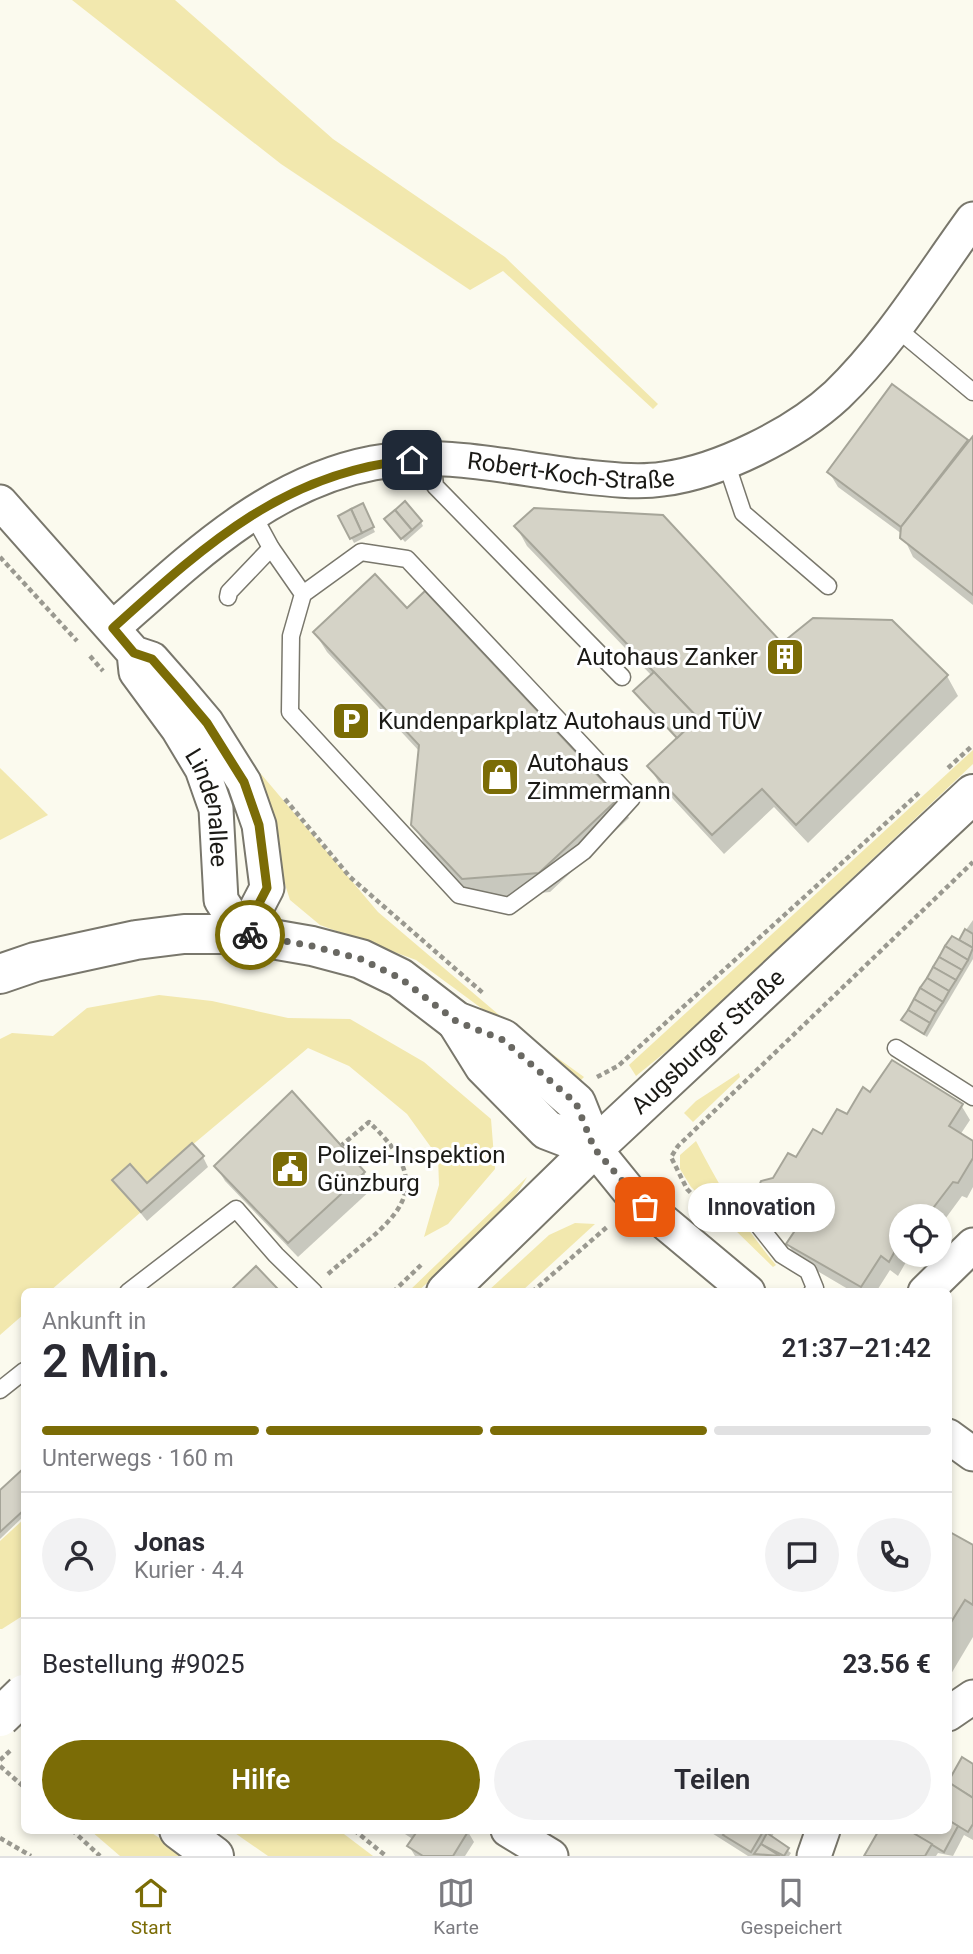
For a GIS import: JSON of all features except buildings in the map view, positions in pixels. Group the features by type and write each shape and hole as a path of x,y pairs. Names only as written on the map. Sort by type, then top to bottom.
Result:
{"main road":[{"name":"Augsburger Straße","path":"450,1288 594,1148 973,794"},
{"path":"0,974 34,962 136,940 184,934 243,934 312,946 361,959 400,978 456,1021 503,1040 576,1103 594,1148"},
{"path":"0,1717 21,1697"},
{"path":"0,1702 21,1717"},
{"path":"184,1834 214,1856"}],"street":[{"name":"Robert-Koch-Straße","path":"113,628 204,547 253,513 290,493 373,463 432,458 472,460 580,477 662,480 726,463 790,428 836,395 895,327 973,219"},
{"name":"Lindenallee","path":"0,502 134,653 152,659 180,691 207,723 244,782 259,825 267,888 243,934 220,900 216,809 202,769 178,729 136,673 134,653"},
{"path":"594,1148 633,1196 743,1288"},
{"path":"929,1288 973,1245"},
{"path":"952,1439 973,1454"},
{"path":"952,1711 973,1697"},
{"path":"515,1834 551,1856"},
{"path":"814,1856 822,1834"}],"lane":[{"path":"895,327 973,392"},
{"path":"432,458 435,486 622,677"},
{"path":"726,463 743,513 828,586"},
{"path":"253,513 271,548 303,594"},
{"path":"228,597 229,592 271,548"},
{"path":"361,551 407,559 632,798 584,851 509,906 459,895 290,712 291,636 303,594 361,551"},
{"path":"896,1048 973,1097"},
{"path":"740,1202 782,1255 808,1271 815,1288"},
{"path":"133,1288 236,1209 276,1255 311,1288"},
{"path":"0,1390 21,1373"}],"path":[{"path":"943,772 973,745"},
{"path":"589,1070 599,1078 618,1066 922,790"},
{"path":"281,795 350,877 495,1002"},
{"path":"671,1157 685,1136 973,862"},
{"path":"315,1288 397,1213 408,1186 404,1163 369,1122 342,1145"},
{"path":"537,1288 607,1227"},
{"path":"0,1766 21,1784"},
{"path":"76,1834 100,1856"},
{"path":"359,1834 386,1856"},
{"path":"0,1838 31,1856"}],"shaded area":[{"path":"72,0 175,0 333,139 505,257 658,404 653,409 503,271 470,290 281,164"},
{"path":"206,709 378,912 505,1020 584,1077 580,1081 416,960 320,925 290,900 274,850"},
{"path":"973,750 973,764 684,1037 636,1076 629,1065"},
{"path":"0,768 48,815 0,840"},
{"path":"159,995 212,1001 288,1018 350,1019 424,1062 491,1119 495,1169 448,1224 424,1237 439,1185 438,1157 407,1114 349,1066 308,1048 147,1183 113,1180 141,1212 53,1288 21,1288 21,1317 0,1335 0,1039 12,1033 53,1036 87,1008"},
{"path":"739,1073 740,1077 693,1122 684,1113 696,1101"},
{"path":"696,1141 732,1205 776,1265 773,1267 691,1187 680,1169 680,1155"},
{"path":"527,1177 505,1209 478,1238 421,1288 412,1288"},
{"path":"575,1223 595,1224 525,1288 491,1288 549,1235"},
{"path":"21,1522 21,1617 2,1629 0,1629 0,1541"},
{"path":"94,1834 153,1834 186,1856 120,1856"},
{"path":"236,1834 344,1834 373,1856 268,1856"}],"way so far":[{"path":"250,935 312,946 361,959 400,978 456,1021 503,1040 576,1103 594,1148 645,1207"}],"place":[{"name":"Autohaus Zanker","path":"785,657"},
{"name":"Kundenparkplatz Autohaus und TÜV","path":"351,721"},
{"name":"Autohaus Zimmermann","path":"500,777"},
{"name":"Polizei-Inspektion Günzburg","path":"290,1169"},
{"name":"Innovation","path":"645,1207"}],"route":[{"path":"250,935 243,934 267,888 259,825 244,782 207,723 180,691 152,659 134,653 113,628 204,547 253,513 290,493 327,478 373,463 412,460"}]}
